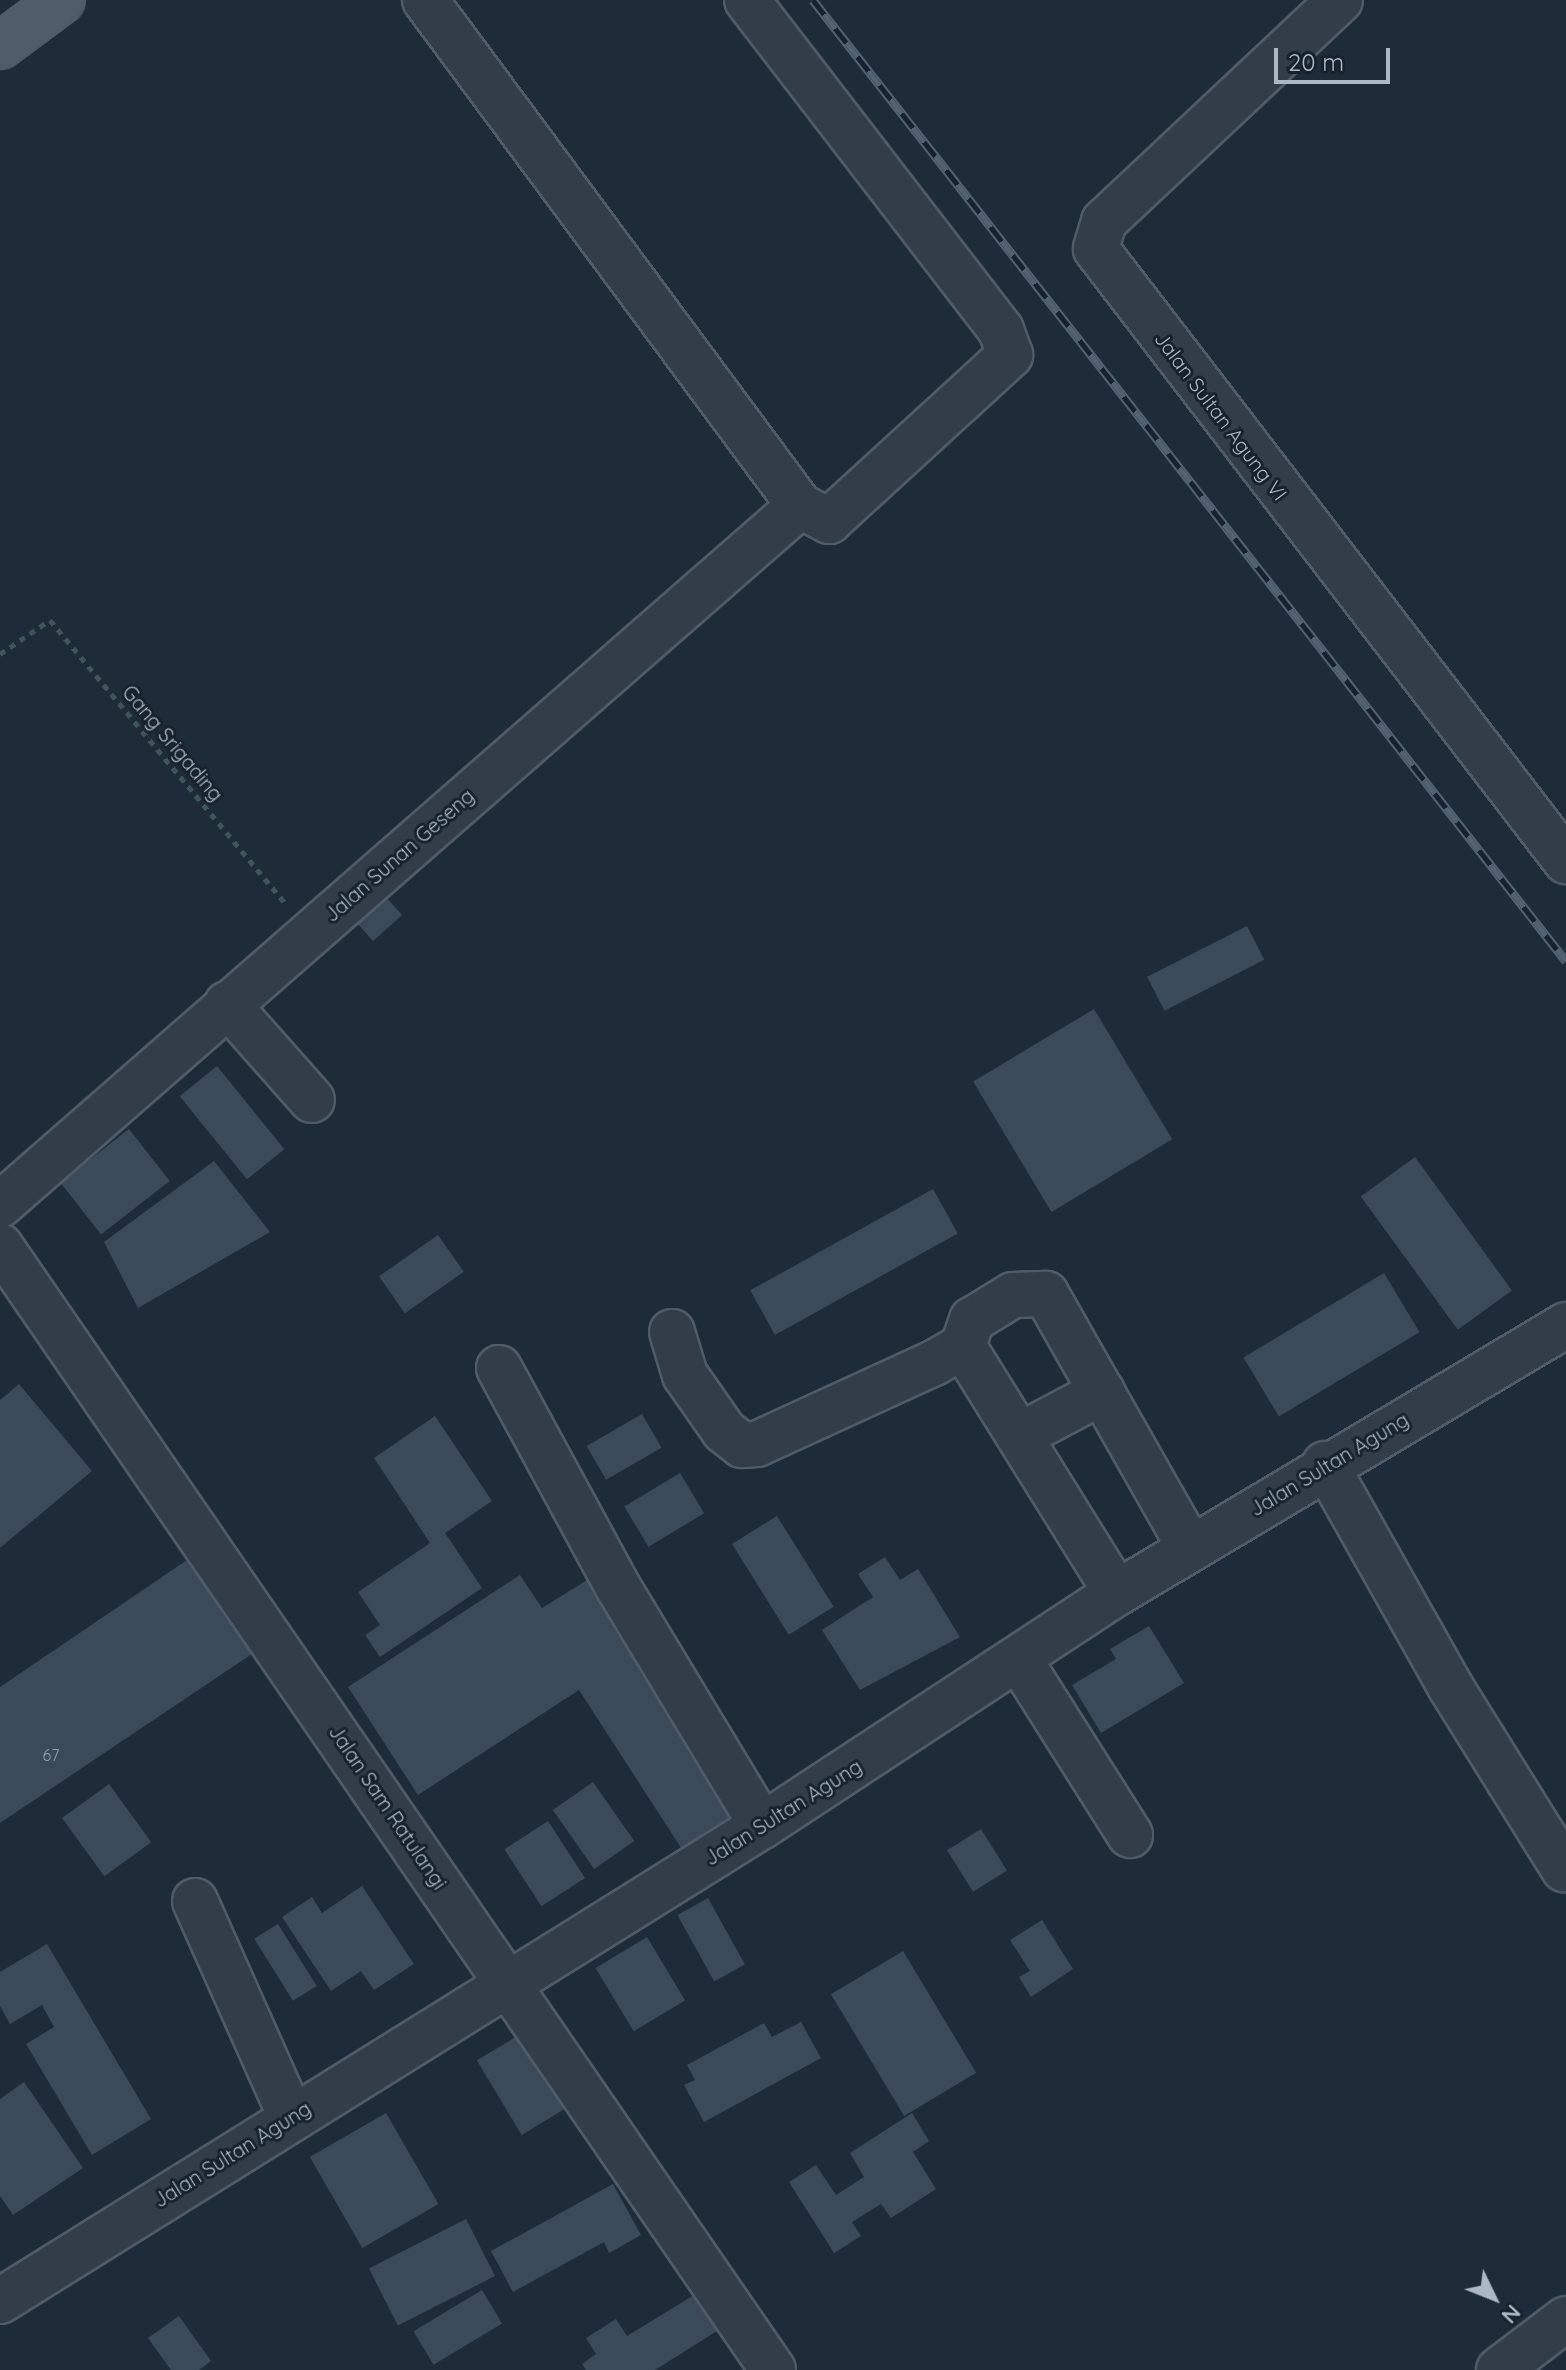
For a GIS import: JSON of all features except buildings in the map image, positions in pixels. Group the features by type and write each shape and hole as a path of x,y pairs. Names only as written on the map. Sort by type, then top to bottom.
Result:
{"main road":[{"path":"0,46 62,0"}],"street":[{"path":"425,0 800,506 820,519 837,519 1010,355 1001,330 747,0"},
{"name":"Jalan Sultan Agung VI","path":"1340,0 1104,222 1096,249 1566,861"},
{"name":"Jalan Sunan Geseng","path":"0,1205 800,506"},
{"path":"227,1004 312,1100"},
{"name":"Jalan Sam Ratulangi","path":"0,1246 773,2370"},
{"path":"672,1332 685,1375 742,1445 963,1346 972,1320 1013,1295 1046,1294 1191,1549"},
{"name":"Jalan Sultan Agung","path":"0,2301 505,1982 762,1826 1020,1661 1117,1593 1325,1464 1562,1335"},
{"path":"963,1346 1117,1593"},
{"path":"499,1368 618,1587 762,1826"},
{"path":"1021,1435 1102,1392"},
{"path":"1325,1464 1450,1686 1564,1869"},
{"path":"1020,1661 1130,1835"},
{"path":"195,1901 291,2117"},
{"path":"1499,2370 1566,2319"}],"path":[{"name":"Gang Srigading","path":"0,654 50,620 310,932"}],"railway":[{"path":"813,0 1566,961"}]}
